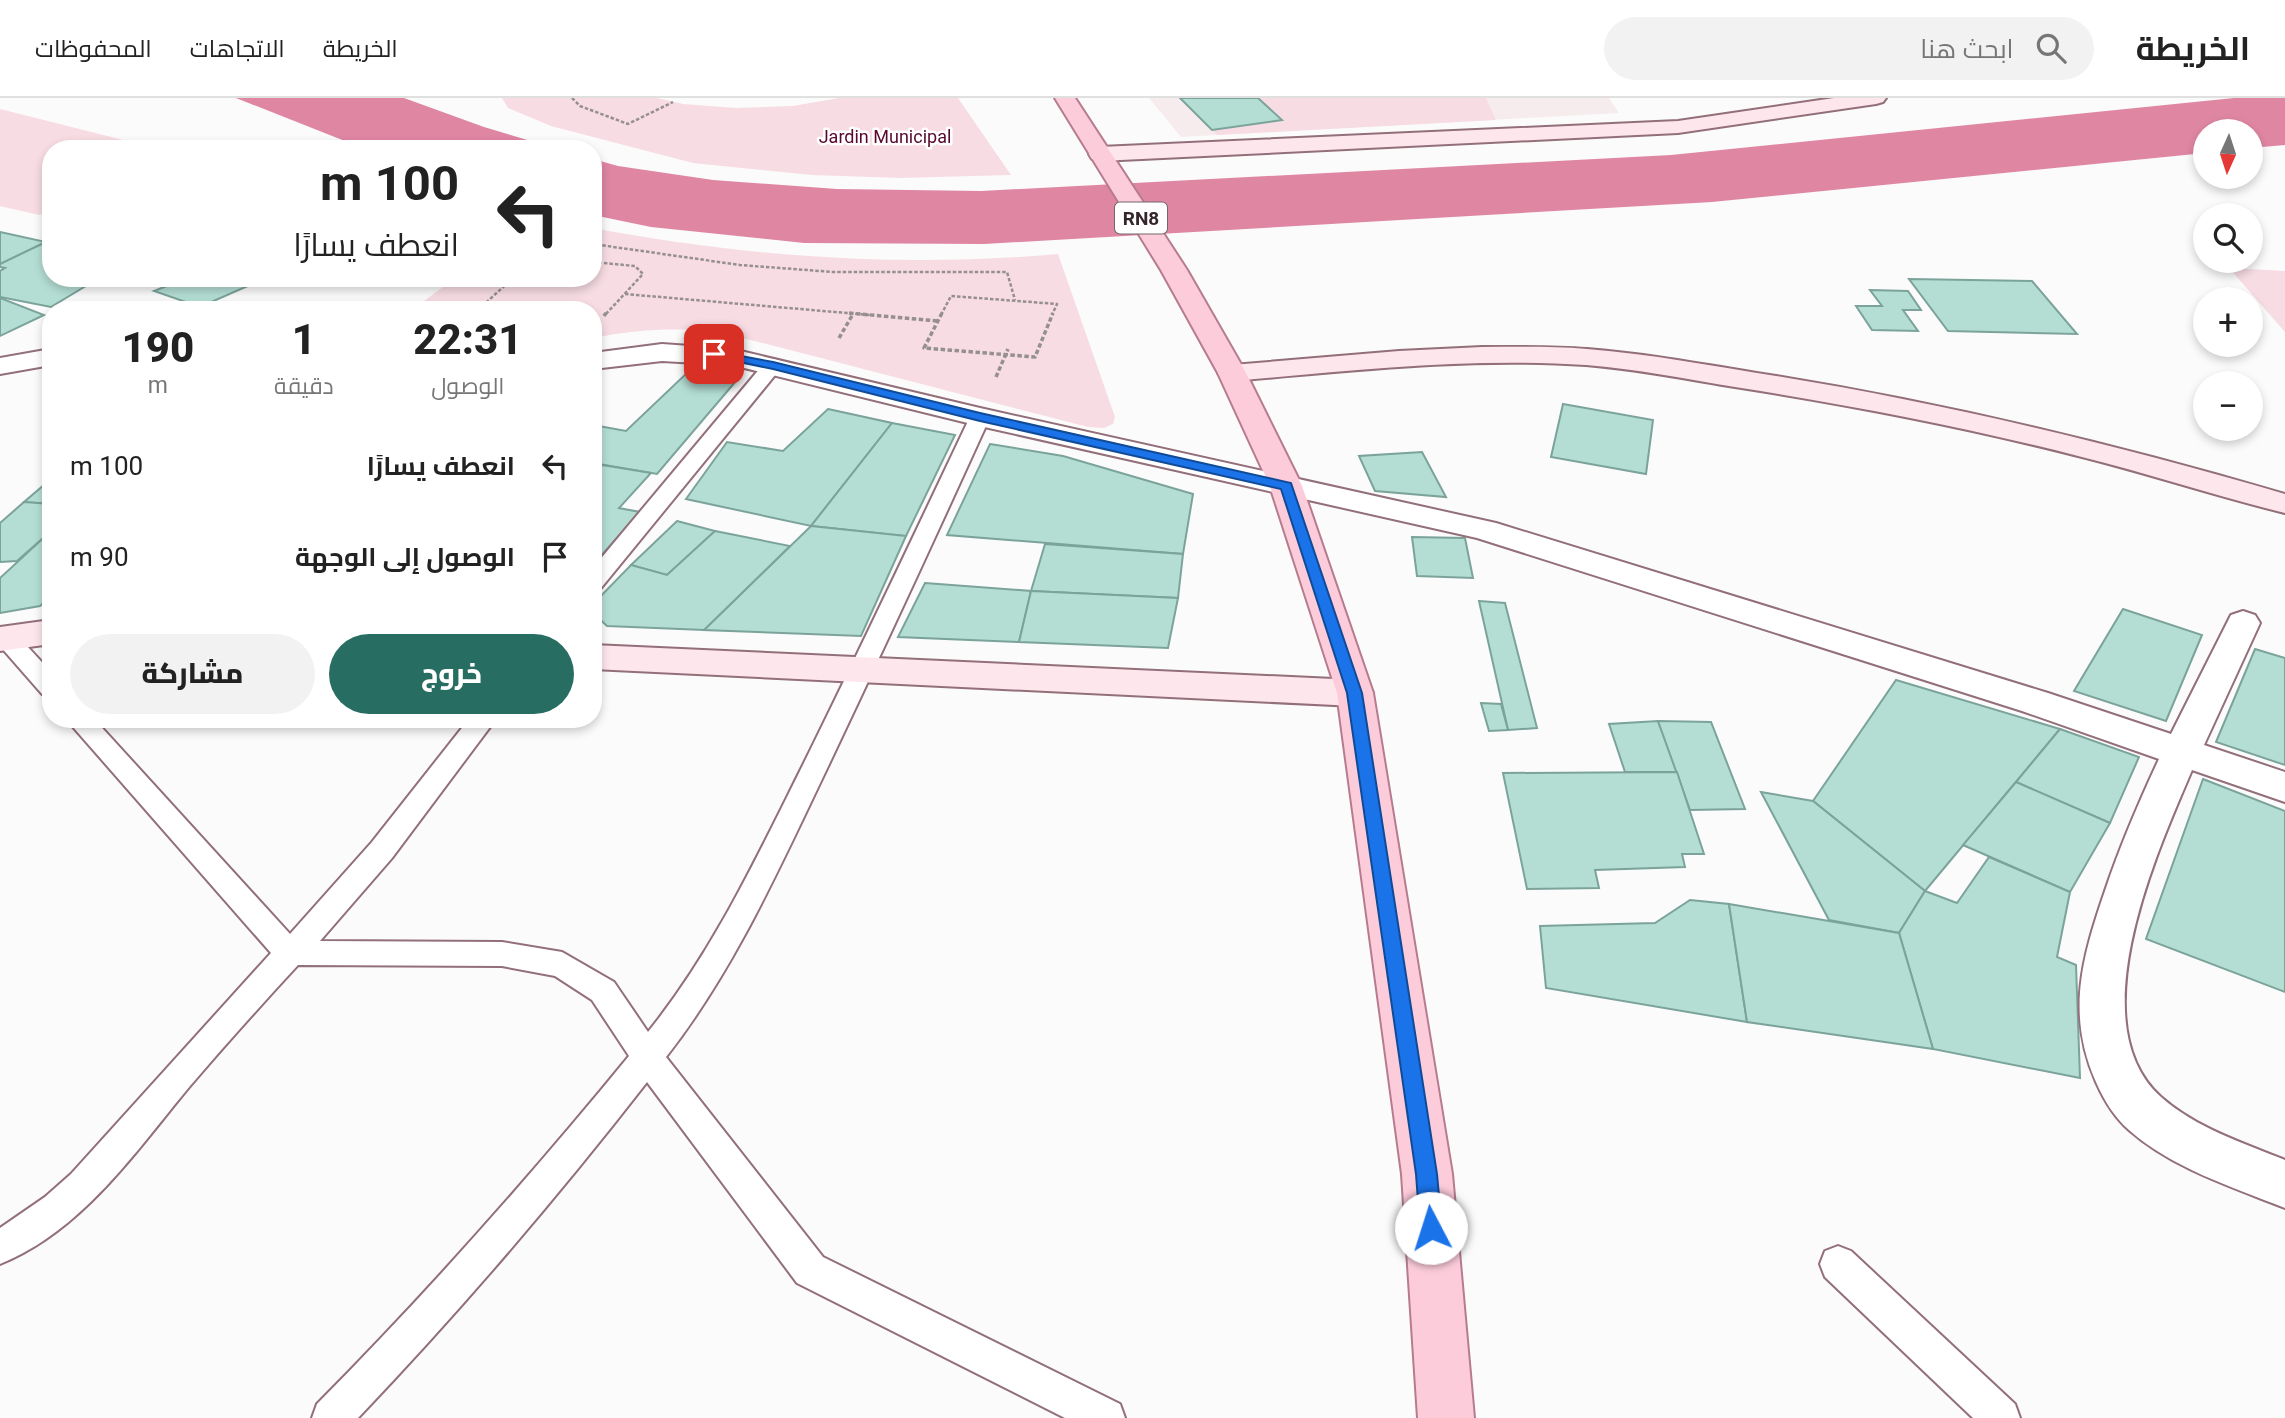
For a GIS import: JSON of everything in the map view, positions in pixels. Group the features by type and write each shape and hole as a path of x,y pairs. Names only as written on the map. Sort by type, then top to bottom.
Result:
{"main road":[{"name":"RN8","path":"1065,98 1174,270 1232,373 1286,486 1354,693 1427,1174 1446,1418"}],"street":[{"path":"1104,160 1678,127 1877,98"},
{"path":"602,359 648,351 696,351 773,365 980,417 1485,530 2022,698 2285,786"},
{"path":"1232,373 1406,358 1480,355 1581,358 1830,393 2013,430 2199,478 2285,504"},
{"path":"0,366 42,359"},
{"path":"2243,623 2140,844 2105,957 2102,1015 2107,1050 2120,1083 2143,1112 2178,1135 2285,1184"},
{"path":"3,639 42,633"},
{"path":"602,657 1354,693"}],"lane":[{"path":"602,572 773,365"},
{"path":"331,1418 429,1317 578,1144 686,1008 747,906 862,670 980,417"},
{"path":"3,639 42,679"},
{"path":"87,728 289,953 502,954 562,965 603,991 647,1057 810,1270 1106,1418"},
{"path":"0,1247 23,1236 52,1214 122,1144 198,1054 381,851 477,728"},
{"path":"1838,1264 2001,1418"}],"path":[{"path":"572,98 580,106 628,124 673,102"},
{"path":"602,245 726,263 832,272 1007,272 1015,300"},
{"path":"602,263 635,266 643,274 602,318"},
{"path":"488,301 503,287"},
{"path":"625,294 938,321"},
{"path":"951,296 1057,304 1035,357 924,348 938,321 951,296"}],"shaded area":[{"path":"236,98 404,98 528,140 342,140"},
{"path":"1149,98 1609,98 1619,113 1181,137"},
{"path":"2234,98 2285,98 2285,145 2263,147 2263,119 2193,119 2193,154 1712,202 984,244 804,243 651,227 602,217 602,162 713,180 837,189 981,191 1671,155"}],"green space":[{"name":"Jardin Municipal","path":"502,98 657,98 683,104 736,108 793,106 839,98 958,98 1011,175 900,178 812,175 693,163 551,126 508,108"},
{"path":"1258,98 1486,98 1496,120 1217,135 1212,130 1281,120"},
{"path":"0,109 123,140 42,140 42,214 0,206"},
{"path":"602,230 709,246 825,257 941,260 1058,254 1115,417 1113,424 1104,428 1088,427 716,331 654,330 602,337 602,301 424,301 443,287 602,287"},
{"path":"2285,271 2285,332 2263,307 2263,287 2246,287 2233,273"}],"building":[{"path":"1180,98 1258,98 1282,120 1212,130"},
{"path":"0,232 42,241 42,244 0,264"},
{"path":"42,244 42,287 84,287 61,301 42,301 42,305 0,297 0,271 5,268 0,267 0,264"},
{"path":"1909,279 2032,281 2077,334 1948,331"},
{"path":"164,287 246,287 214,301 183,301 154,291"},
{"path":"1870,290 1908,291 1921,310 1903,310 1918,331 1872,330 1856,306 1882,306"},
{"path":"0,298 42,314 42,316 0,336"},
{"path":"690,370 736,381 657,474 602,465 602,427 626,431"},
{"path":"1563,404 1653,420 1646,474 1551,457"},
{"path":"828,409 892,423 811,526 686,499 727,442 783,451"},
{"path":"892,423 955,435 906,536 811,526"},
{"path":"990,444 1063,456 1193,494 1183,554 947,535"},
{"path":"1422,452 1446,497 1375,491 1359,456"},
{"path":"602,465 651,473 619,508 640,512 602,555"},
{"path":"42,487 42,503 24,502"},
{"path":"24,502 42,503 42,539 17,561 0,562 0,523"},
{"path":"677,521 715,531 667,575 631,565"},
{"path":"811,526 906,536 861,636 704,630"},
{"path":"715,531 790,546 704,630 607,626 602,621 602,595 631,565 667,575"},
{"path":"1412,537 1465,538 1473,578 1417,576"},
{"path":"42,539 42,604 0,613 0,578"},
{"path":"1045,544 1183,554 1178,598 1031,591"},
{"path":"925,583 1031,591 1019,642 898,637"},
{"path":"1031,591 1178,598 1168,648 1019,642"},
{"path":"1479,601 1505,603 1537,728 1508,730"},
{"path":"2123,609 2202,635 2166,721 2074,691"},
{"path":"2255,649 2285,658 2285,765 2216,742"},
{"path":"1896,680 2060,729 1925,891 1813,801"},
{"path":"1481,703 1501,704 1508,730 1489,731"},
{"path":"1658,721 1677,772 1625,772 1609,724"},
{"path":"1658,721 1711,722 1745,809 1690,810"},
{"path":"2060,729 2139,757 2110,823 2016,782"},
{"path":"1677,772 1704,854 1682,854 1685,867 1595,870 1599,888 1527,889 1503,773"},
{"path":"2203,779 2285,811 2285,992 2146,939"},
{"path":"2016,782 2110,823 2070,892 1963,845"},
{"path":"1761,792 1813,801 1925,891 1899,933 1829,920"},
{"path":"1989,857 2070,892 2057,957 2076,965 2080,1078 1933,1049 1899,933 1925,891 1957,903"},
{"path":"1690,900 1729,904 1747,1022 1546,988 1540,926 1655,923"},
{"path":"1729,904 1899,933 1933,1049 1747,1022"}],"route":[{"path":"714,354 773,365 980,417 1286,486 1354,693 1427,1174 1431,1228"}]}
